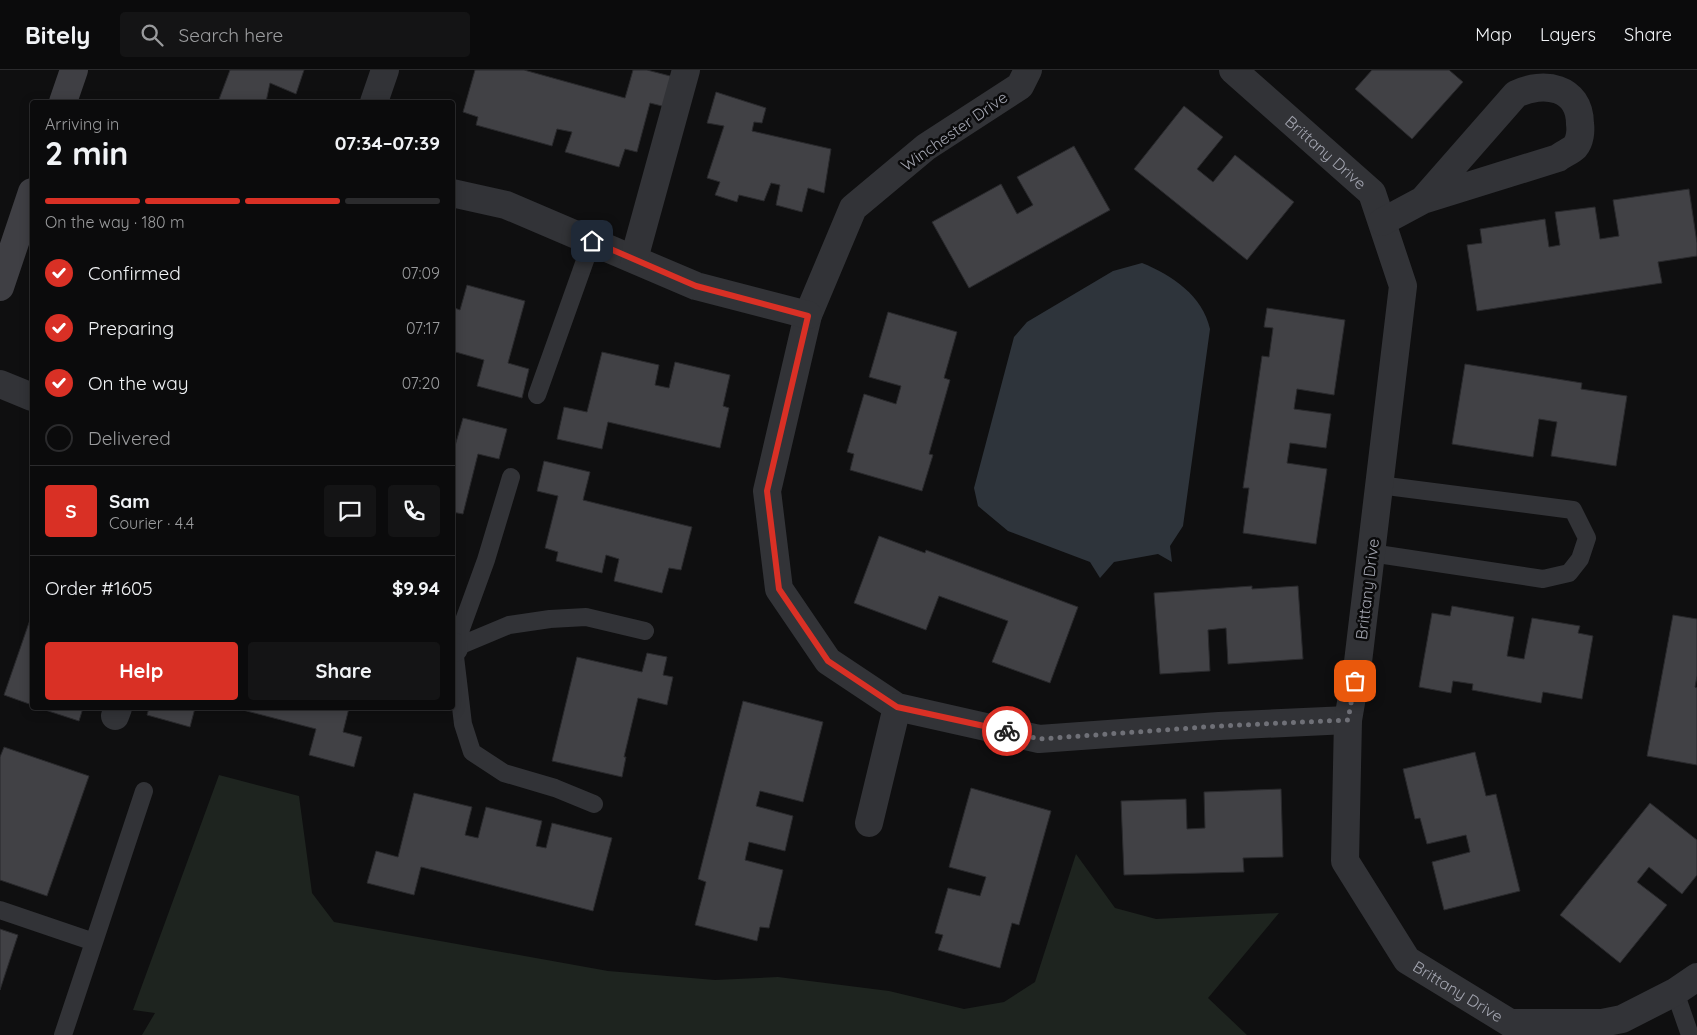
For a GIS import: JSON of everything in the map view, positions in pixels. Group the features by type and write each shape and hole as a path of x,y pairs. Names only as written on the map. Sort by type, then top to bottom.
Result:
{"main road":[{"path":"64,100 74,70"},
{"path":"0,287 30,198"}],"street":[{"path":"375,100 385,70"},
{"path":"634,259 686,70"},
{"name":"Winchester Drive","path":"1028,70 1020,86 926,147 853,208 808,316 767,491 779,589 828,661 897,707 1039,739 1219,726 1348,720"},
{"name":"Brittany Drive","path":"1233,70 1372,193 1403,286 1358,662 1348,720 1345,861 1407,960 1510,1022 1604,1029 1675,992 1697,977"},
{"path":"1382,222 1423,200 1558,158 1575,146 1580,136 1580,117 1572,99 1556,88 1529,88 1516,94 1423,200"},
{"path":"455,194 506,205 696,286 808,316"},
{"path":"0,384 30,396"},
{"path":"868,823 897,707"}],"lane":[{"path":"537,394 592,241"},
{"path":"455,643 486,560 511,477"},
{"path":"1371,553 1543,578 1569,573 1580,559 1587,538 1573,510 1379,485"},
{"path":"455,647 509,625 550,619 586,617 645,631"},
{"path":"455,663 463,724 472,752 504,773 555,788 594,804"},
{"path":"62,1035 144,791"},
{"path":"0,910 94,942"},
{"path":"1675,992 1690,1035"}],"shaded area":[{"path":"1142,263 1175,280 1185,288 1201,306 1210,329 1183,526 1170,546 1172,562 1158,554 1114,562 1100,578 1090,562 1008,531 978,506 974,488 1014,337 1027,322 1113,271"},
{"path":"219,775 299,796 312,893 334,922 608,971 715,980 778,977 889,991 964,1009 1004,1002 1035,982 1076,854 1115,908 1156,919 1279,913 1208,998 1247,1035 142,1035 155,1013 133,1010"}],"building":[{"path":"230,70 304,70 296,94 270,83 266,100 219,100"},
{"path":"475,70 524,70 625,98 633,70 647,70 678,78 670,108 650,103 637,152 625,149 619,167 565,152 572,132 557,129 552,146 476,125 478,117 463,112"},
{"path":"1372,70 1449,70 1463,82 1412,139 1355,89"},
{"path":"716,92 766,108 762,123 754,122 752,131 831,149 824,193 808,188 802,212 776,205 780,185 771,183 764,201 739,195 737,202 715,195 720,182 707,178 724,126 707,123"},
{"path":"1184,106 1223,137 1197,169 1213,182 1235,155 1294,202 1247,260 1134,169"},
{"path":"1074,146 1110,210 969,288 932,222 1001,184 1017,214 1033,205 1017,177"},
{"path":"1689,189 1697,243 1697,256 1658,262 1662,283 1477,311 1467,245 1482,243 1480,229 1545,219 1549,247 1560,245 1555,212 1595,207 1600,239 1619,236 1613,200"},
{"path":"467,285 525,301 508,363 529,369 522,398 477,386 484,360 455,352 455,308 460,310"},
{"path":"1267,308 1345,320 1334,395 1297,389 1294,409 1331,414 1326,448 1290,443 1287,463 1327,469 1316,544 1243,533 1249,488 1243,488 1262,356 1269,357 1273,328 1264,327"},
{"path":"888,312 957,332 944,378 950,380 929,454 933,455 922,491 850,470 854,454 847,452 864,394 896,404 901,386 869,377"},
{"path":"602,352 659,365 655,385 669,388 675,362 730,375 723,406 729,408 720,448 608,422 602,449 557,439 564,407 587,412"},
{"path":"1465,364 1582,383 1581,389 1627,396 1616,466 1551,456 1557,422 1539,419 1533,457 1452,444"},
{"path":"463,418 507,429 499,459 478,454 463,514 455,513 455,446"},
{"path":"544,461 590,472 583,500 692,527 681,570 669,568 662,593 614,581 619,559 606,555 602,573 556,561 558,552 545,548 558,496 537,491"},
{"path":"879,536 925,553 926,550 1078,607 1050,683 992,662 1008,621 939,596 926,630 854,603"},
{"path":"1252,586 1252,589 1298,586 1303,659 1228,664 1226,628 1208,630 1210,671 1160,674 1154,593"},
{"path":"1452,606 1514,617 1507,656 1524,659 1532,618 1580,626 1578,633 1593,636 1582,699 1543,692 1541,703 1472,690 1473,684 1453,681 1451,693 1419,687 1432,613 1450,616"},
{"path":"1673,615 1697,619 1697,676 1695,687 1697,688 1697,765 1647,756"},
{"path":"30,620 30,704 4,695"},
{"path":"647,653 667,657 663,675 673,677 667,705 638,698 624,757 626,757 622,777 552,761 577,657 642,672"},
{"path":"743,701 823,722 803,802 760,791 756,806 793,816 785,851 749,842 745,860 783,870 769,928 760,927 757,941 695,925 706,882 698,879"},
{"path":"45,710 82,710 79,721"},
{"path":"148,710 194,710 190,727 147,715"},
{"path":"243,710 348,710 343,732 362,737 354,767 309,755 316,729"},
{"path":"4,747 89,776 47,896 0,880 0,757"},
{"path":"1475,752 1486,796 1496,794 1520,891 1444,910 1432,862 1470,852 1466,835 1427,844 1420,818 1415,819 1403,769"},
{"path":"971,788 1051,811 1019,925 1012,923 1000,968 938,950 943,935 935,933 948,888 980,896 986,877 949,867"},
{"path":"1281,789 1283,857 1243,858 1244,872 1124,875 1121,801 1186,799 1187,829 1205,828 1204,792"},
{"path":"414,793 472,807 465,835 478,838 486,807 542,821 536,846 546,848 552,823 612,838 593,911 421,867 414,895 367,883 376,851 398,857"},
{"path":"1650,803 1697,840 1697,875 1682,894 1649,867 1637,882 1667,905 1620,963 1560,915"},
{"path":"0,929 18,935 0,990"}],"way so far":[{"path":"1007,731 1039,739 1219,726 1348,720 1355,681"}],"route":[{"path":"592,241 696,286 808,316 767,491 779,589 828,661 897,707 1007,731"}]}
